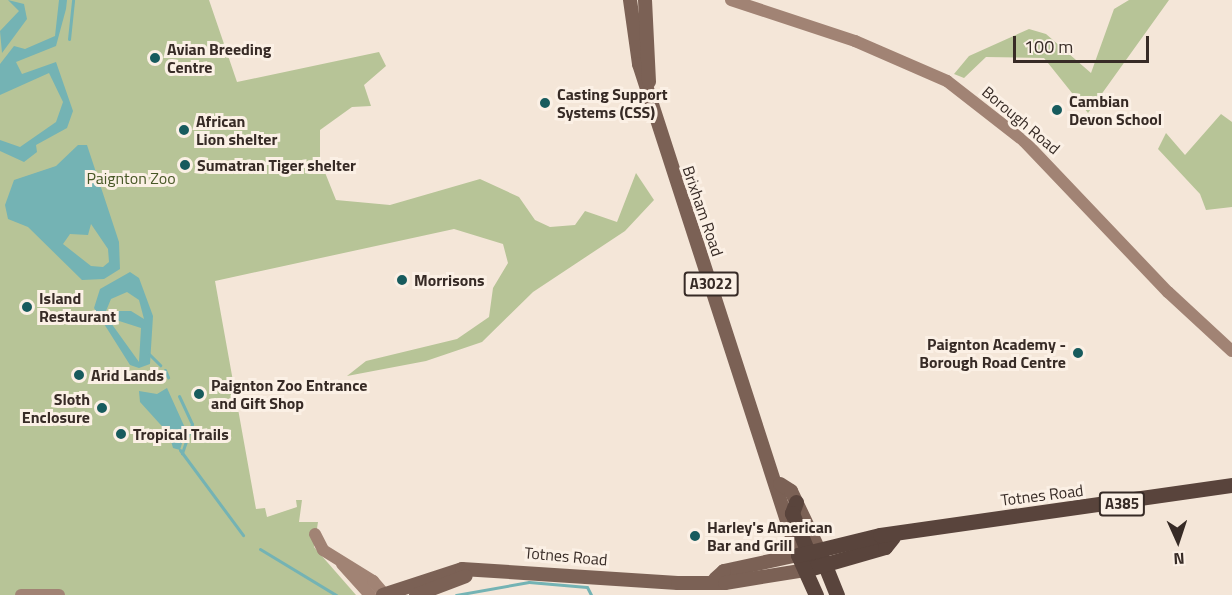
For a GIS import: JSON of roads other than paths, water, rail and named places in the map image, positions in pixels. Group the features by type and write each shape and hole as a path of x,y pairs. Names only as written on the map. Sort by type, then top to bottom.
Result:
{"highway":[{"name":"Totnes Road","path":"808,553 880,535 893,537 1232,485"},
{"path":"796,502 792,513 826,595"},
{"name":"Totnes Road","path":"815,568 885,547 893,537"},
{"path":"808,553 815,568 837,595"},
{"path":"815,568 816,595"}],"main road":[{"name":"Brixham Road","path":"630,0 639,64 649,82"},
{"name":"Brixham Road","path":"645,0 649,82 669,162 780,484 796,502"},
{"name":"Borough Road","path":"731,0 855,41 947,81 1024,141 1168,292 1232,351"},
{"name":"Brixham Road","path":"780,484 777,497 808,553"},
{"path":"315,534 323,550 384,594"},
{"name":"Totnes Road","path":"715,579 724,571 808,553"},
{"path":"342,563 370,595"},
{"name":"Totnes Road","path":"384,594 438,574 486,571 678,583 715,579 725,583 815,568"},
{"name":"Totnes Road","path":"416,595 486,571"},
{"path":"21,595 59,595"}],"water":[{"path":"8,0 24,4 27,19 2,53 0,31 19,11"},
{"path":"59,0 67,0 56,46 16,62 22,74 56,62 73,111 67,128 36,145 37,152 24,162 0,151 0,140 20,147 56,122 63,102 49,73 0,95 0,64 14,46 25,49 55,36"},
{"path":"78,145 87,145 119,242 120,269 104,279 82,280 28,227 8,219 5,205 14,180 56,166","holes":["91,224 108,249 109,262 103,267 91,266 63,244 70,234 88,235"]},
{"path":"130,272 139,278 153,316 150,364 139,368 130,365 94,308 100,289","holes":["127,292 139,300 144,319 131,311 106,311 111,299","116,320 141,328 139,362 111,323"]},
{"path":"167,388 186,430 180,450 173,448 169,434 140,402 139,391 157,394"}],"waterway":[{"path":"69,39 73,0"},
{"path":"149,354 160,365"},
{"path":"165,370 168,377"},
{"path":"179,396 192,424 182,453"},
{"path":"180,450 243,535"},
{"path":"260,549 336,595"},
{"path":"456,595 529,582 587,587 591,595"}],"place":[{"name":"Avian Breeding Centre","path":"155,58"},
{"name":"Casting Support Systems (CSS)","path":"545,103"},
{"name":"Cambian Devon School","path":"1057,110"},
{"name":"African Lion shelter","path":"184,130"},
{"name":"Sumatran Tiger shelter","path":"185,165"},
{"name":"Morrisons","path":"402,280"},
{"name":"Island Restaurant","path":"27,307"},
{"name":"Paignton Academy - Borough Road Centre","path":"1078,353"},
{"name":"Arid Lands","path":"79,375"},
{"name":"Paignton Zoo Entrance and Gift Shop","path":"199,394"},
{"name":"Sloth Enclosure","path":"102,408"},
{"name":"Tropical Trails","path":"121,434"},
{"name":"Harley's American Bar and Grill","path":"695,536"}],"park label":[{"name":"Paignton Zoo","path":"131,178"}]}
